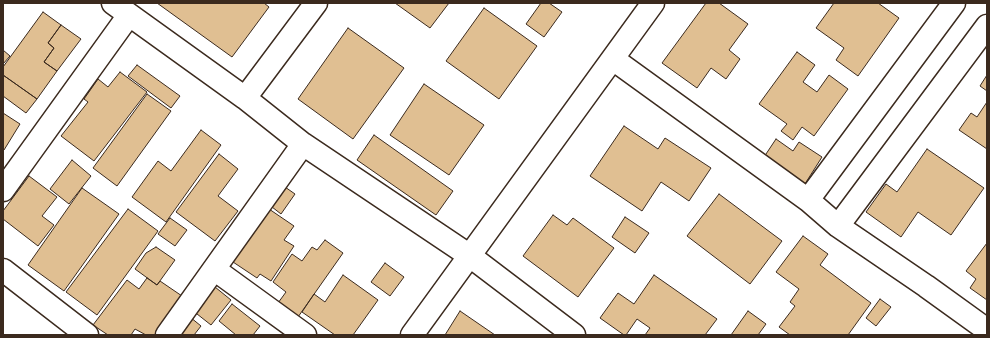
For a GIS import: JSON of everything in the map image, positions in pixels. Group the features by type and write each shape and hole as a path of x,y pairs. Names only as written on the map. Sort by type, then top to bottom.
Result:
{"street":[{"path":"245,98 316,3"},
{"path":"412,335 653,3"},
{"path":"808,200 954,3"},
{"path":"3,190 121,9 245,98 303,144 470,256 574,335"},
{"path":"838,226 987,26"},
{"path":"613,59 808,200 838,226 987,330"},
{"path":"167,335 303,144"},
{"path":"214,269 305,335"},
{"path":"3,270 64,329 87,335"}],"building":[{"path":"157,3 264,3 269,7 232,57"},
{"path":"395,3 449,3 430,28"},
{"path":"541,3 549,3 562,12 544,37 526,24"},
{"path":"706,3 719,3 748,24 729,50 740,59 726,79 711,68 697,88 662,63"},
{"path":"834,3 878,3 899,18 858,76 836,60 844,48 816,28"},
{"path":"484,8 537,46 499,99 446,61"},
{"path":"43,12 61,25 48,43 54,48 44,62 57,71 37,99 3,75 3,67"},
{"path":"61,25 81,39 57,71 44,62 54,48 48,43"},
{"path":"348,28 404,68 353,139 298,99"},
{"path":"3,50 10,56 3,64"},
{"path":"797,52 815,65 803,82 817,92 829,75 848,89 814,136 802,127 793,140 781,131 787,124 759,104"},
{"path":"137,65 180,96 171,108 128,76"},
{"path":"120,72 147,92 94,161 61,136 88,102 84,99 98,79 108,87"},
{"path":"3,75 37,99 26,113 3,96"},
{"path":"987,75 987,91 980,86"},
{"path":"424,84 484,125 449,175 390,135"},
{"path":"147,94 171,111 117,186 93,168"},
{"path":"987,102 987,149 959,130 971,113 977,117"},
{"path":"3,113 20,124 4,150 3,149"},
{"path":"624,126 658,149 665,138 711,168 689,201 661,182 642,211 590,176"},
{"path":"201,130 221,145 166,222 132,197 158,161 171,171"},
{"path":"374,135 453,191 436,215 357,160"},
{"path":"776,139 793,151 799,142 822,157 803,187 762,160"},
{"path":"927,149 984,188 951,235 918,212 901,237 866,212 886,184 897,192"},
{"path":"219,154 238,169 218,196 238,211 215,241 176,212"},
{"path":"72,160 91,176 69,204 50,189"},
{"path":"29,176 57,197 42,216 54,225 38,246 3,219 3,211"},
{"path":"285,187 295,194 281,214 272,207"},
{"path":"82,188 119,214 64,291 28,265"},
{"path":"719,194 782,241 750,284 687,236"},
{"path":"128,209 158,231 97,315 66,292"},
{"path":"269,209 294,226 284,240 294,246 271,281 260,274 257,278 233,262"},
{"path":"553,215 567,225 573,218 614,248 578,297 523,256"},
{"path":"625,217 649,233 635,253 612,237"},
{"path":"170,218 187,230 175,246 158,234"},
{"path":"803,236 828,254 820,265 871,303 848,335 790,335 779,327 795,306 790,302 799,289 776,272"},
{"path":"325,240 343,253 298,317 278,303 286,292 273,282 292,254 302,261 312,247 317,250"},
{"path":"987,243 987,300 970,288 976,279 966,271"},
{"path":"156,247 175,260 157,285 135,269 146,253"},
{"path":"385,263 404,277 390,296 371,282"},
{"path":"343,275 378,300 353,335 335,335 302,312 314,294 325,302"},
{"path":"654,275 717,319 705,335 645,335 650,328 637,319 626,335 624,335 600,318 618,293 634,304"},
{"path":"147,278 157,285 160,281 182,296 155,335 146,335 135,329 131,335 108,335 93,325 127,280 139,289"},
{"path":"215,287 231,300 211,325 192,310"},
{"path":"880,299 891,307 876,326 866,318"},
{"path":"232,304 260,326 253,335 236,335 219,321"},
{"path":"460,311 495,335 445,335"},
{"path":"748,311 766,324 758,335 731,335"},
{"path":"190,317 201,326 194,335 173,335"}]}
